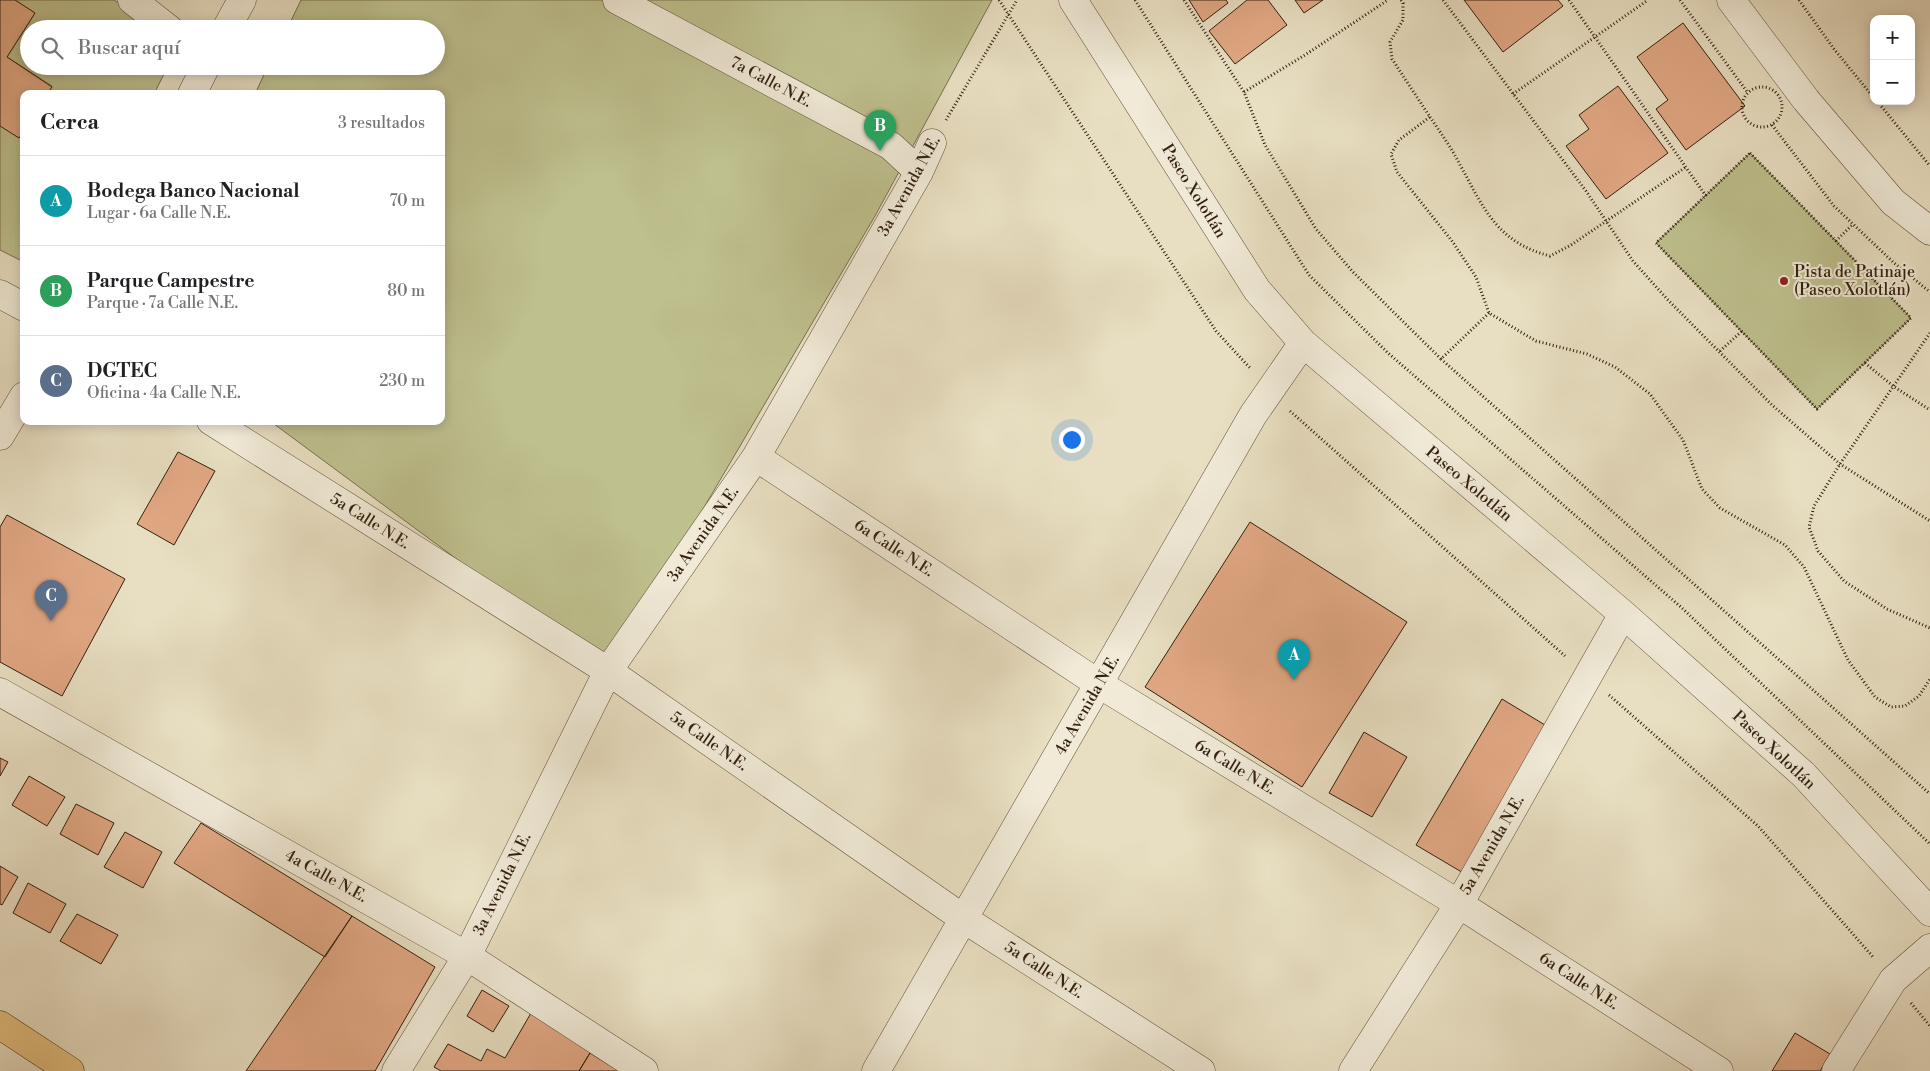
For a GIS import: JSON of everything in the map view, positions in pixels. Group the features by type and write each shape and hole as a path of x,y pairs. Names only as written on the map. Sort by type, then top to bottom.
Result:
{"highway":[{"path":"0,1025 70,1071"}],"street":[{"path":"132,0 158,20"},
{"path":"231,20 242,0"},
{"name":"7a Calle N.E.","path":"617,0 891,146 919,172"},
{"name":"Paseo Xolotlán","path":"1073,0 1257,290 1302,343 1622,614 1804,775 1930,912"},
{"path":"1731,0 1806,100 1893,202 1930,231"},
{"path":"194,90 202,75"},
{"name":"3a Avenida N.E.","path":"396,1071 467,956 608,671 756,457 919,172 932,143"},
{"path":"0,294 20,305"},
{"name":"4a Avenida N.E.","path":"876,1071 1253,414 1302,343"},
{"path":"0,436 20,403"},
{"name":"5a Calle N.E.","path":"217,425 608,671 964,919 1201,1071"},
{"name":"6a Calle N.E.","path":"756,457 1099,684 1459,904 1719,1071"},
{"name":"5a Avenida N.E.","path":"1353,1071 1459,904 1622,614"},
{"name":"4a Calle N.E.","path":"0,692 467,956 644,1071"},
{"path":"1836,1071 1893,980 1930,948"}],"path":[{"path":"999,0 1216,331 1269,390"},
{"name":"3a Avenida N.E.","path":"932,143 1017,0"},
{"path":"1135,0 1309,275 1388,353 1682,608 1930,844"},
{"path":"1184,0 1244,92 1265,145 1316,229 1353,272 1441,359 1930,794"},
{"path":"1244,92 1305,55 1388,0"},
{"path":"1401,0 1403,3 1402,20 1390,42 1392,59 1447,141 1481,205 1501,230 1530,250 1550,256 1571,245 1686,167"},
{"path":"1444,0 1634,262 1668,300 1772,405 1840,464 1930,520"},
{"path":"1569,0 1706,196"},
{"path":"1514,94 1648,0"},
{"path":"1680,0 1748,93"},
{"path":"1799,0 1834,49 1870,93"},
{"path":"1763,87 1780,96 1781,116 1772,125 1758,127 1746,120 1742,108 1743,101 1748,93 1756,88 1763,87"},
{"path":"1880,105 1930,166"},
{"path":"1430,117 1399,140 1391,154 1397,172 1452,241 1476,277 1489,313 1536,341 1587,354 1615,367 1650,394 1683,440 1702,489 1720,508 1784,545 1804,567 1848,660 1875,697 1891,707 1905,706 1919,696 1930,679"},
{"path":"1772,125 1834,206 1894,262 1930,292"},
{"path":"1750,152 1911,318 1818,409 1656,244 1706,196 1750,152"},
{"path":"1836,241 1853,224"},
{"path":"1441,359 1489,313"},
{"path":"1720,352 1742,331"},
{"path":"1930,333 1840,464 1814,506 1810,527 1818,551 1844,581 1887,609 1930,628"},
{"path":"1864,363 1893,386 1930,410"}],"green space":[{"path":"15,0 114,0 146,20 31,20 35,13"},
{"path":"301,0 992,0 875,216 608,671 275,425 445,425 445,90 257,90 264,75 445,75 445,20 291,20"},
{"path":"20,37 20,65 7,57"},
{"path":"35,75 164,75 156,90 50,90 52,86"},
{"path":"0,126 20,130 20,260 0,250"},
{"name":"Pista de Patinaje (Paseo Xolotlán)","path":"1750,153 1911,318 1817,409 1656,243"}],"building":[{"path":"0,0 15,0 35,13 31,20 20,20 20,37 7,57 20,66 20,75 34,75 52,87 50,90 20,90 19,138 0,126"},
{"path":"1189,0 1226,0 1228,3 1203,22"},
{"path":"1247,0 1268,0 1287,25 1235,64 1209,31"},
{"path":"1295,0 1323,0 1304,13"},
{"path":"1464,0 1558,0 1563,6 1503,52"},
{"path":"1683,23 1745,106 1686,150 1656,109 1668,100 1637,57"},
{"path":"1618,86 1668,153 1606,199 1566,146 1589,129 1579,115"},
{"path":"178,452 215,471 174,545 137,524"},
{"path":"7,515 125,579 62,696 0,662 0,527"},
{"path":"1250,522 1407,622 1302,787 1145,687"},
{"path":"1502,699 1550,728 1465,874 1416,845"},
{"path":"1364,732 1407,757 1372,817 1329,793"},
{"path":"0,758 8,762 0,776"},
{"path":"29,776 65,797 47,826 12,805"},
{"path":"76,804 114,823 98,855 60,834"},
{"path":"201,823 352,916 325,957 174,863"},
{"path":"125,832 162,852 143,888 104,867"},
{"path":"0,866 18,877 2,905 0,904"},
{"path":"28,883 66,904 50,933 13,913"},
{"path":"77,914 118,935 101,964 60,941"},
{"path":"352,916 435,967 375,1071 246,1071"},
{"path":"482,990 509,1006 493,1032 467,1016"},
{"path":"531,1013 597,1054 590,1053 579,1071 441,1071 434,1067 448,1044 481,1061 487,1049 505,1058"},
{"path":"1795,1033 1830,1054 1820,1071 1772,1071"},
{"path":"590,1053 619,1071 579,1071"}],"place":[{"name":"Parque Campestre","path":"880,151"},
{"name":"Pista de Patinaje (Paseo Xolotlán)","path":"1784,281"},
{"name":"DGTEC","path":"51,621"},
{"name":"Bodega Banco Nacional","path":"1294,680"}]}
